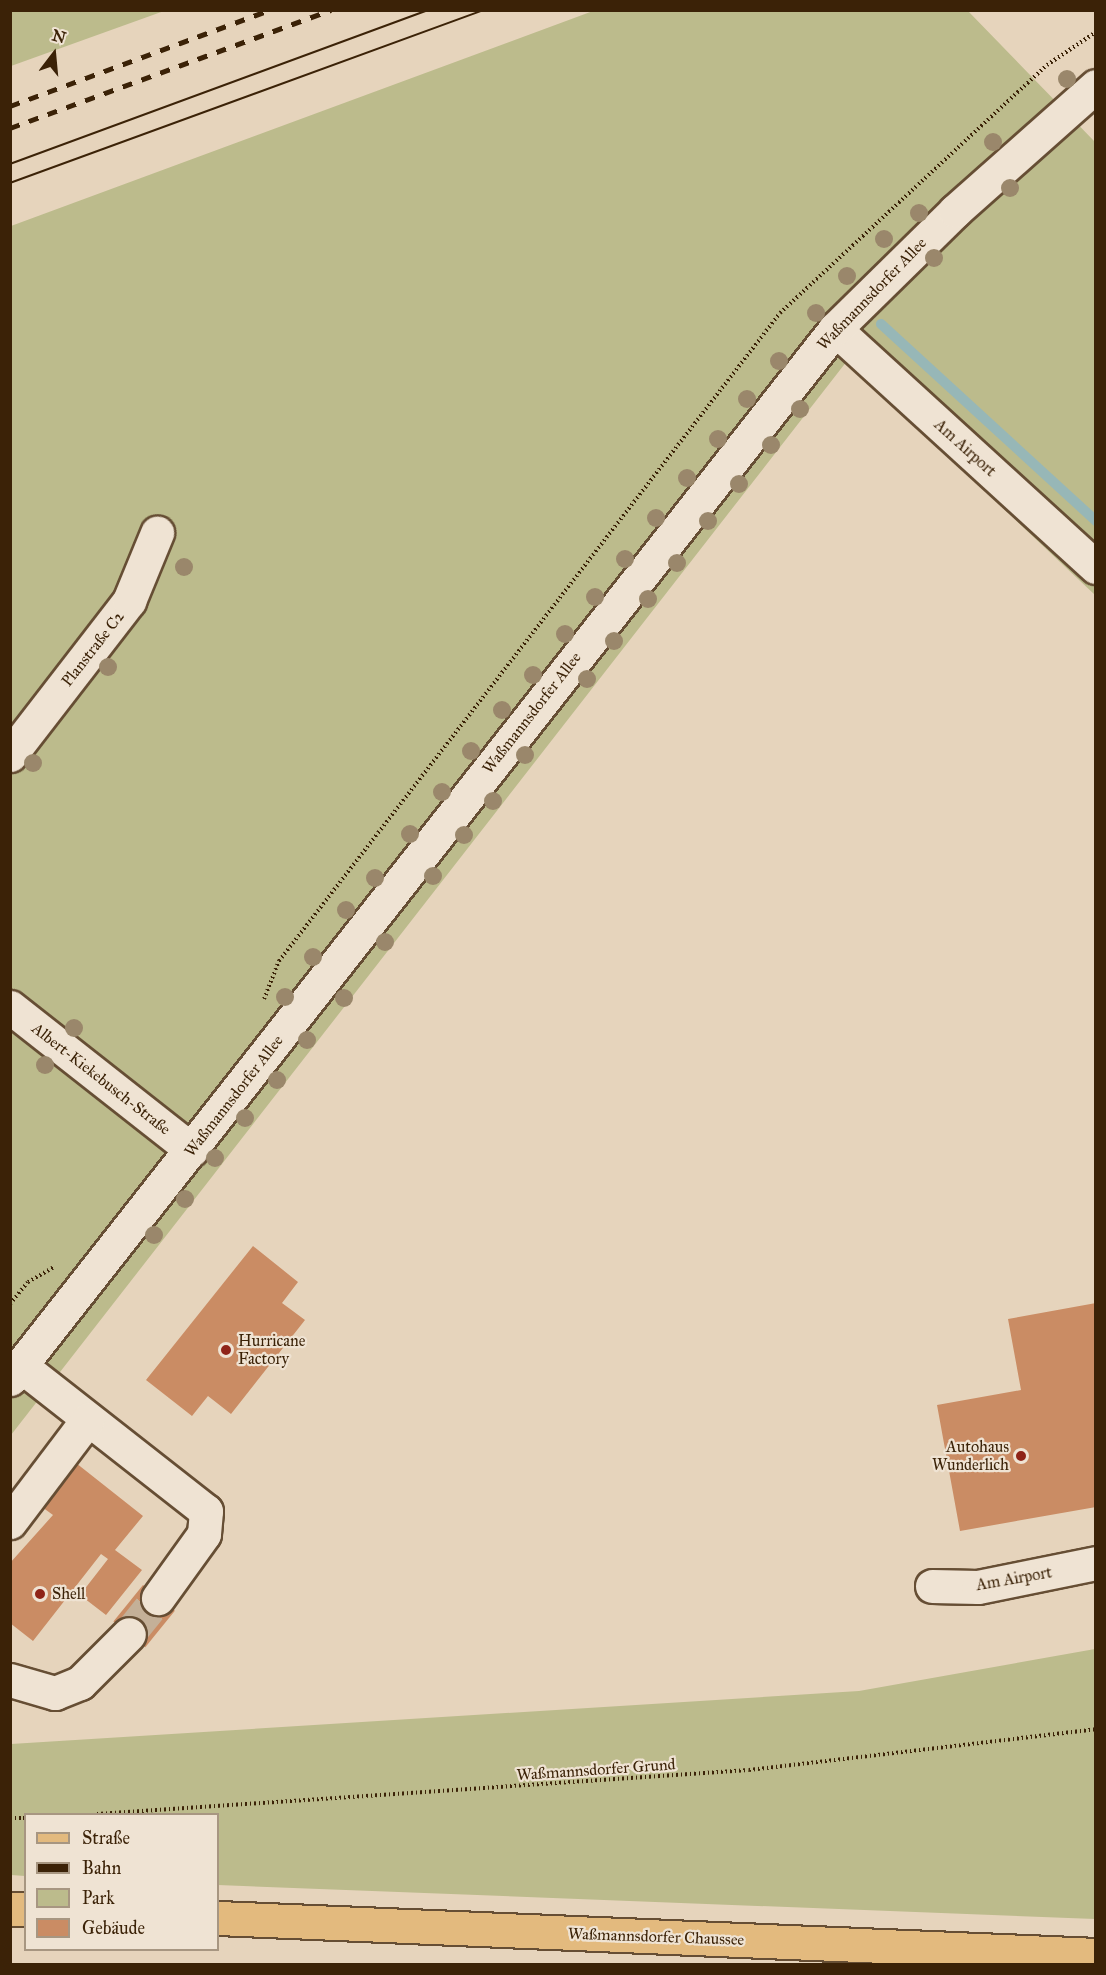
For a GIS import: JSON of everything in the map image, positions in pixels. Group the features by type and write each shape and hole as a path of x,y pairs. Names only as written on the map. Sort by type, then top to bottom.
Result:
{"main road":[{"name":"Waßmannsdorfer Chaussee","path":"219,1918 1095,1955"}],"street":[{"name":"Waßmannsdorfer Allee","path":"16,1372 835,329 955,211 1095,86"},
{"name":"Am Airport","path":"835,329 1095,567"},
{"name":"Planstraße C2","path":"10,755 129,601 157,533"},
{"name":"Albert-Kiekebusch-Straße","path":"10,1007 192,1150"},
{"path":"16,1372 88,1419 207,1511 204,1534 158,1598"},
{"path":"10,1522 88,1419"},
{"name":"Am Airport","path":"932,1586 978,1587 1095,1563"},
{"path":"10,1680 56,1693 80,1683 129,1634"}],"path":[{"path":"263,1003 279,961 780,313 1047,65 1095,32"},
{"name":"Waßmannsdorfer Grund","path":"126,1813 749,1770 1095,1729"}],"green space":[{"path":"11,10 164,10 164,11 11,66"},
{"path":"593,11 968,11 1095,142 1095,595 847,361 11,1435 11,226"},
{"path":"1095,1649 1095,1919 219,1885 219,1813 24,1813 24,1876 11,1875 11,1744 859,1691"}],"building":[{"name":"Hurricane Factory","path":"253,1246 298,1282 282,1303 305,1320 231,1414 208,1396 192,1416 146,1380"},
{"name":"Autohaus Wunderlich","path":"1096,1303 1096,1507 960,1531 937,1405 1021,1390 1008,1319"},
{"path":"76,1463 143,1516 115,1550 142,1570 106,1615 80,1595 108,1559 101,1554 33,1641 10,1623 10,1563 53,1515 42,1507"},
{"path":"143,1585 175,1611 145,1647 113,1622"}],"waterway":[{"path":"881,324 1096,521"}],"tunnel":[{"path":"129,1634 158,1598"}],"tram line":[{"path":"10,164 429,10"},
{"path":"10,183 484,10"}],"railway":[{"path":"10,106 270,10"},
{"path":"10,128 331,10"}],"place":[{"name":"Hurricane Factory","path":"226,1350"},
{"name":"Autohaus Wunderlich","path":"1021,1456"},
{"name":"Shell","path":"40,1594"}]}
